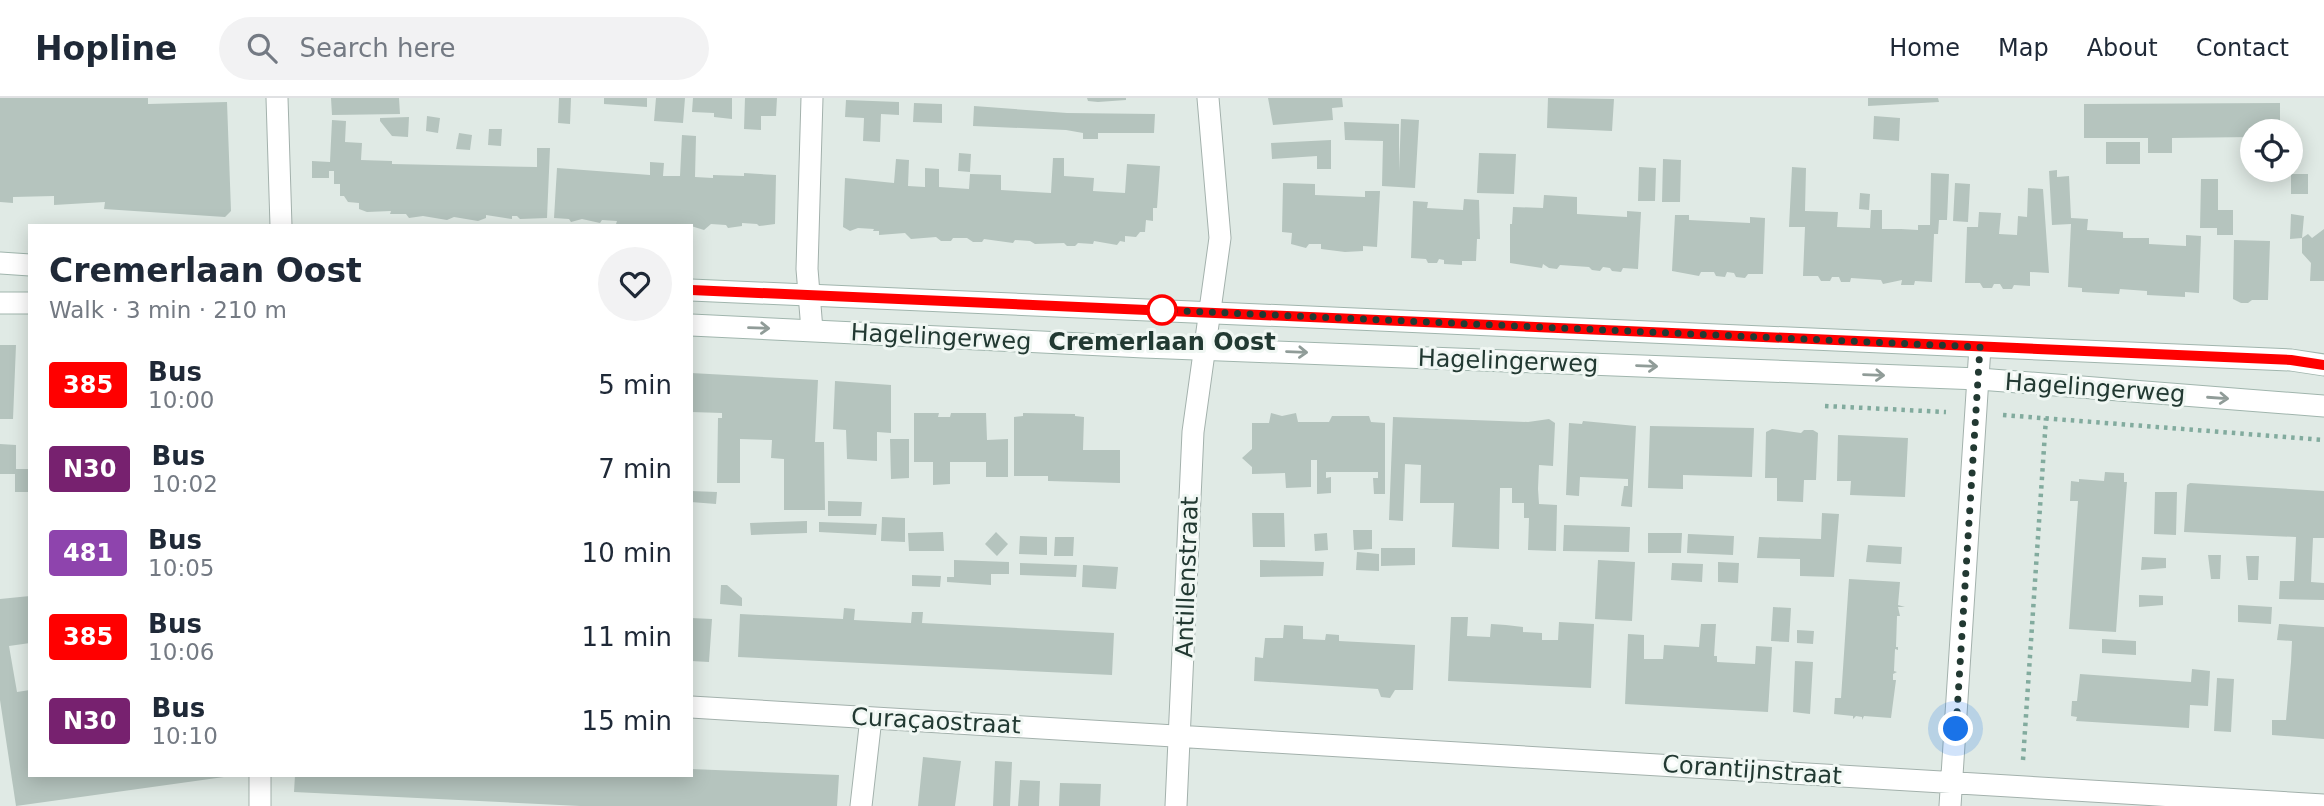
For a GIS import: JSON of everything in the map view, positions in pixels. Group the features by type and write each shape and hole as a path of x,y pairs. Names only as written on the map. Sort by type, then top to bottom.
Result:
{"street":[{"path":"277,98 281,224"},
{"path":"812,98 807,269 812,330"},
{"name":"Antillenstraat","path":"1175,806 1193,432 1220,238 1208,98"},
{"path":"0,263 28,265"},
{"name":"Hagelingerweg","path":"693,290 2291,360 2324,365"},
{"path":"0,303 28,303"},
{"name":"Hagelingerweg","path":"693,325 1204,349 1979,379 2324,406"},
{"path":"1951,806 1980,347"},
{"name":"Curaçaostraat","path":"693,707 1180,734"},
{"path":"861,806 871,718"},
{"name":"Corantijnstraat","path":"1180,734 2324,804"},
{"path":"260,806 261,777"}],"path":[{"path":"2021,786 2046,418"}],"building":[{"path":"0,98 148,98 148,104 227,102 231,211 225,217 104,209 105,202 54,205 54,196 13,197 13,203 0,202"},
{"path":"331,98 399,98 400,114 332,115"},
{"path":"559,98 571,98 570,124 558,123"},
{"path":"604,98 647,98 647,107 604,104"},
{"path":"656,98 685,98 683,123 654,121"},
{"path":"693,98 732,98 732,119 714,117 714,113 692,112"},
{"path":"745,98 777,98 776,116 761,116 761,130 744,129"},
{"path":"1087,98 1126,100 1098,102 1088,101"},
{"path":"1268,98 1342,98 1343,107 1332,108 1333,120 1273,125"},
{"path":"1548,98 1614,99 1612,131 1547,128"},
{"path":"1868,98 1938,98 1939,102 1868,106"},
{"path":"846,100 899,102 899,115 881,114 880,142 863,141 864,118 845,117"},
{"path":"914,103 942,104 942,123 913,122"},
{"path":"2280,103 2280,119 2240,119 2240,137 2172,138 2172,153 2148,153 2148,138 2084,138 2084,104"},
{"path":"974,106 1067,113 1155,114 1154,133 1098,133 1098,139 1083,139 1083,133 1066,130 973,126"},
{"path":"427,116 440,118 438,133 426,131"},
{"path":"1874,116 1900,118 1899,141 1873,139"},
{"path":"409,117 408,137 392,136 380,121 380,118"},
{"path":"1401,119 1419,120 1415,188 1382,186 1383,141 1345,140 1344,122 1399,124 1399,171"},
{"path":"332,120 346,121 345,142 362,143 361,160 392,161 392,164 537,167 537,148 550,148 547,218 520,219 512,216 512,219 486,215 486,218 478,221 454,217 447,220 423,216 409,218 406,214 390,214 391,211 367,212 359,209 359,203 348,202 344,196 340,196 340,184 334,184 334,171 329,171 329,178 312,178 312,161 330,162"},
{"path":"489,129 502,129 501,146 488,145"},
{"path":"459,133 472,135 470,150 456,149"},
{"path":"682,135 696,136 695,177 744,176 744,173 776,175 775,224 759,226 742,223 742,226 728,228 726,225 711,224 704,230 693,227 693,224 616,224 617,221 602,220 600,223 582,219 571,222 569,219 554,218 557,168 650,175 650,162 664,163 663,176 680,176"},
{"path":"1331,140 1331,169 1317,169 1317,156 1272,159 1271,143"},
{"path":"2106,142 2140,142 2140,164 2106,164"},
{"path":"959,153 971,154 970,172 958,171"},
{"path":"1479,153 1516,154 1514,194 1477,193"},
{"path":"1053,158 1064,158 1064,176 1094,178 1093,191 1125,193 1127,164 1160,166 1157,208 1153,208 1153,221 1146,220 1145,232 1140,232 1136,237 1125,236 1125,242 1120,241 1117,245 1094,241 1093,244 1078,243 1075,246 1015,240 1013,243 984,239 982,242 973,242 967,238 953,238 951,241 941,241 936,237 911,239 905,233 879,235 879,231 873,231 874,229 858,228 850,231 843,227 845,178 894,183 896,159 909,160 908,186 925,187 925,168 939,169 939,187 969,189 970,174 1001,175 1001,190 1051,193"},
{"path":"1663,159 1681,160 1680,202 1662,202"},
{"path":"1639,167 1656,168 1655,201 1638,201"},
{"path":"1792,167 1806,168 1805,211 1838,212 1837,227 1870,228 1871,210 1882,210 1882,229 1918,230 1918,225 1930,225 1931,173 1949,174 1947,220 1939,220 1938,234 1934,234 1932,282 1915,281 1914,285 1901,285 1902,280 1883,284 1881,280 1851,278 1850,282 1841,282 1839,277 1832,277 1830,281 1821,281 1818,276 1803,276 1805,227 1789,227"},
{"path":"2057,170 2057,177 2069,176 2071,218 2088,219 2087,230 2123,232 2123,238 2149,238 2149,244 2186,246 2186,235 2201,236 2199,293 2185,292 2185,297 2147,295 2147,291 2120,289 2119,294 2082,292 2082,288 2068,287 2071,224 2052,225 2049,171"},
{"path":"2303,174 2308,174 2308,194 2291,194 2291,182 2303,182"},
{"path":"2201,179 2218,179 2218,210 2233,210 2233,235 2217,235 2217,228 2200,228"},
{"path":"1283,183 1315,184 1315,195 1365,197 1365,191 1380,191 1377,247 1363,246 1363,251 1345,252 1321,249 1321,244 1309,244 1306,248 1291,244 1292,233 1282,232"},
{"path":"1955,183 1970,184 1968,222 1953,221"},
{"path":"2028,188 2043,189 2049,273 2030,272 2030,286 2014,285 2012,289 2003,289 2000,284 1983,288 1980,283 1965,283 1967,227 1978,227 1979,212 2001,213 1999,234 2017,235 2018,216 2027,217"},
{"path":"1860,193 1870,194 1869,210 1859,209"},
{"path":"1544,195 1577,197 1577,214 1627,217 1627,211 1641,212 1638,269 1623,268 1621,272 1603,267 1600,271 1589,267 1560,265 1557,269 1543,264 1542,268 1510,263 1513,207 1543,208"},
{"path":"1464,199 1479,200 1480,239 1477,239 1476,261 1462,261 1462,265 1444,264 1444,260 1439,259 1437,263 1428,263 1426,259 1411,258 1413,201 1428,202 1427,208 1463,210"},
{"path":"2291,214 2304,216 2302,238 2290,239"},
{"path":"1675,215 1689,215 1689,220 1750,223 1750,217 1765,218 1763,274 1748,274 1745,278 1727,272 1725,277 1716,276 1714,272 1701,272 1699,276 1672,271"},
{"path":"2324,229 2324,281 2310,281 2311,263 2302,253 2302,238 2308,234 2312,238"},
{"path":"2234,240 2270,241 2268,300 2241,303 2233,299"},
{"path":"0,345 16,345 13,419 0,419"},
{"path":"693,373 818,380 815,442 824,442 825,510 784,510 784,459 771,458 772,440 740,439 740,483 717,483 718,418 722,418 722,413 693,412"},
{"path":"835,381 891,385 891,433 877,432 877,461 847,459 846,430 833,429"},
{"path":"914,413 939,413 938,417 950,417 951,413 986,413 987,440 1008,439 1008,477 986,477 986,462 950,462 950,484 933,485 933,462 914,462"},
{"path":"1023,413 1075,414 1084,417 1083,450 1120,450 1120,483 1048,481 1048,476 1014,476 1014,417 1023,416"},
{"path":"1271,413 1282,416 1296,413 1298,422 1329,422 1332,416 1369,416 1371,422 1385,423 1385,494 1374,494 1373,478 1378,478 1378,472 1326,472 1326,478 1331,477 1331,493 1317,494 1317,460 1311,460 1311,487 1286,488 1285,473 1252,474 1252,467 1242,458 1252,449 1252,423 1269,423"},
{"path":"1393,417 1528,422 1549,419 1555,423 1553,466 1539,465 1538,489 1539,504 1557,505 1556,551 1528,550 1529,518 1524,518 1524,503 1512,503 1512,488 1500,488 1499,549 1452,547 1454,503 1420,503 1421,465 1405,464 1403,521 1389,520"},
{"path":"1583,421 1636,426 1632,507 1621,506 1624,486 1628,486 1628,479 1580,477 1579,496 1566,495 1569,423 1582,424"},
{"path":"1650,426 1754,428 1752,477 1683,475 1683,489 1648,488"},
{"path":"1772,429 1801,433 1804,430 1813,430 1818,433 1816,480 1804,480 1803,502 1777,501 1777,478 1765,478 1766,432"},
{"path":"1838,435 1908,438 1905,497 1850,495 1851,481 1837,481"},
{"path":"890,439 909,439 909,478 891,479"},
{"path":"0,444 16,445 16,469 28,469 28,492 15,492 15,474 0,474"},
{"path":"2105,472 2124,473 2124,482 2127,482 2116,632 2069,629 2078,501 2070,501 2071,481 2104,481"},
{"path":"2190,483 2324,491 2324,538 2313,538 2311,582 2324,583 2324,600 2279,599 2280,581 2294,581 2296,537 2184,532 2187,485"},
{"path":"693,491 717,492 716,504 693,502"},
{"path":"2155,492 2177,492 2176,535 2154,534"},
{"path":"828,501 862,502 861,516 828,516"},
{"path":"1252,513 1284,513 1285,547 1253,547"},
{"path":"1822,513 1839,514 1834,577 1800,576 1800,559 1757,558 1759,537 1821,539"},
{"path":"882,517 905,518 905,542 881,541"},
{"path":"807,521 807,533 751,535 750,523"},
{"path":"819,522 877,524 876,535 819,532"},
{"path":"1564,525 1630,527 1629,552 1563,551"},
{"path":"1353,530 1372,530 1372,549 1354,550"},
{"path":"943,532 944,551 909,551 908,533"},
{"path":"996,532 1008,544 997,556 985,544"},
{"path":"1327,533 1328,550 1315,551 1314,534"},
{"path":"1648,533 1682,533 1681,553 1648,553"},
{"path":"1688,534 1734,536 1733,555 1687,553"},
{"path":"1020,536 1047,537 1047,555 1019,554"},
{"path":"1055,537 1074,537 1073,556 1054,556"},
{"path":"1868,545 1902,547 1901,564 1866,562"},
{"path":"1381,548 1415,548 1415,565 1381,566"},
{"path":"1357,552 1379,554 1379,571 1356,570"},
{"path":"2208,555 2221,555 2220,579 2211,579"},
{"path":"2246,556 2259,556 2258,580 2248,580"},
{"path":"2142,557 2166,558 2166,568 2141,570"},
{"path":"954,560 1009,562 1009,574 991,574 991,585 947,582 947,577 954,577"},
{"path":"1260,560 1324,562 1323,576 1260,577"},
{"path":"1598,560 1635,562 1632,621 1595,619"},
{"path":"1718,562 1739,563 1738,583 1718,582"},
{"path":"1020,563 1077,565 1076,577 1020,575"},
{"path":"1672,563 1703,564 1702,582 1671,580"},
{"path":"1083,565 1118,567 1116,589 1082,587"},
{"path":"912,575 941,576 940,587 912,586"},
{"path":"1849,579 1900,582 1898,605 1905,607 1898,607 1898,650 1895,649 1894,671 1897,672 1893,674 1893,680 1896,680 1891,718 1864,716 1862,720 1862,717 1856,716 1853,719 1853,716 1834,714 1835,698 1841,698"},
{"path":"721,585 727,585 742,598 742,606 720,604"},
{"path":"2139,595 2163,596 2163,605 2139,607"},
{"path":"28,596 28,643 9,646 17,692 28,690 28,777 224,777 16,806 0,700 0,599"},
{"path":"2238,605 2272,607 2271,624 2238,622"},
{"path":"1773,607 1791,608 1789,642 1771,641"},
{"path":"844,608 855,609 854,620 911,623 912,612 923,612 922,623 1114,633 1112,675 738,657 740,614 843,619"},
{"path":"1451,617 1468,617 1467,636 1490,637 1491,624 1523,627 1523,632 1542,633 1542,640 1558,640 1559,622 1594,624 1591,688 1448,681"},
{"path":"693,618 712,619 709,662 693,661"},
{"path":"1701,624 1716,624 1714,656 1717,656 1717,662 1755,664 1756,646 1772,647 1768,712 1625,704 1628,634 1644,635 1644,659 1663,659 1664,645 1699,647"},
{"path":"2279,624 2324,627 2324,739 2272,735 2272,720 2286,720 2291,662 2292,641 2277,640"},
{"path":"1284,625 1303,626 1303,639 1325,640 1326,634 1339,635 1339,641 1415,645 1413,690 1395,690 1390,698 1381,697 1378,689 1254,681 1255,657 1263,658 1265,638 1283,638"},
{"path":"1797,630 1814,631 1813,644 1797,643"},
{"path":"2102,639 2136,641 2136,655 2102,653"},
{"path":"1795,661 1813,662 1810,714 1793,712"},
{"path":"2192,669 2210,671 2208,706 2190,705 2189,728 2076,721 2077,717 2071,716 2072,701 2077,701 2080,674 2191,682"},
{"path":"2217,678 2234,679 2231,732 2214,731"},
{"path":"923,757 961,761 955,806 918,806"},
{"path":"995,761 1012,762 1010,806 993,806"},
{"path":"693,769 839,775 837,806 580,806 294,792 295,777 693,777"},
{"path":"1020,780 1040,781 1039,806 1018,806"},
{"path":"1060,783 1101,784 1100,806 1059,806"}],"bus line":[{"name":"385","path":"693,290 2291,360 2324,365"}],"place":[{"name":"Cremerlaan Oost","path":"1162,310"}],"route":[{"path":"1162,310 1980,347 1978,413 1956,729"}]}
